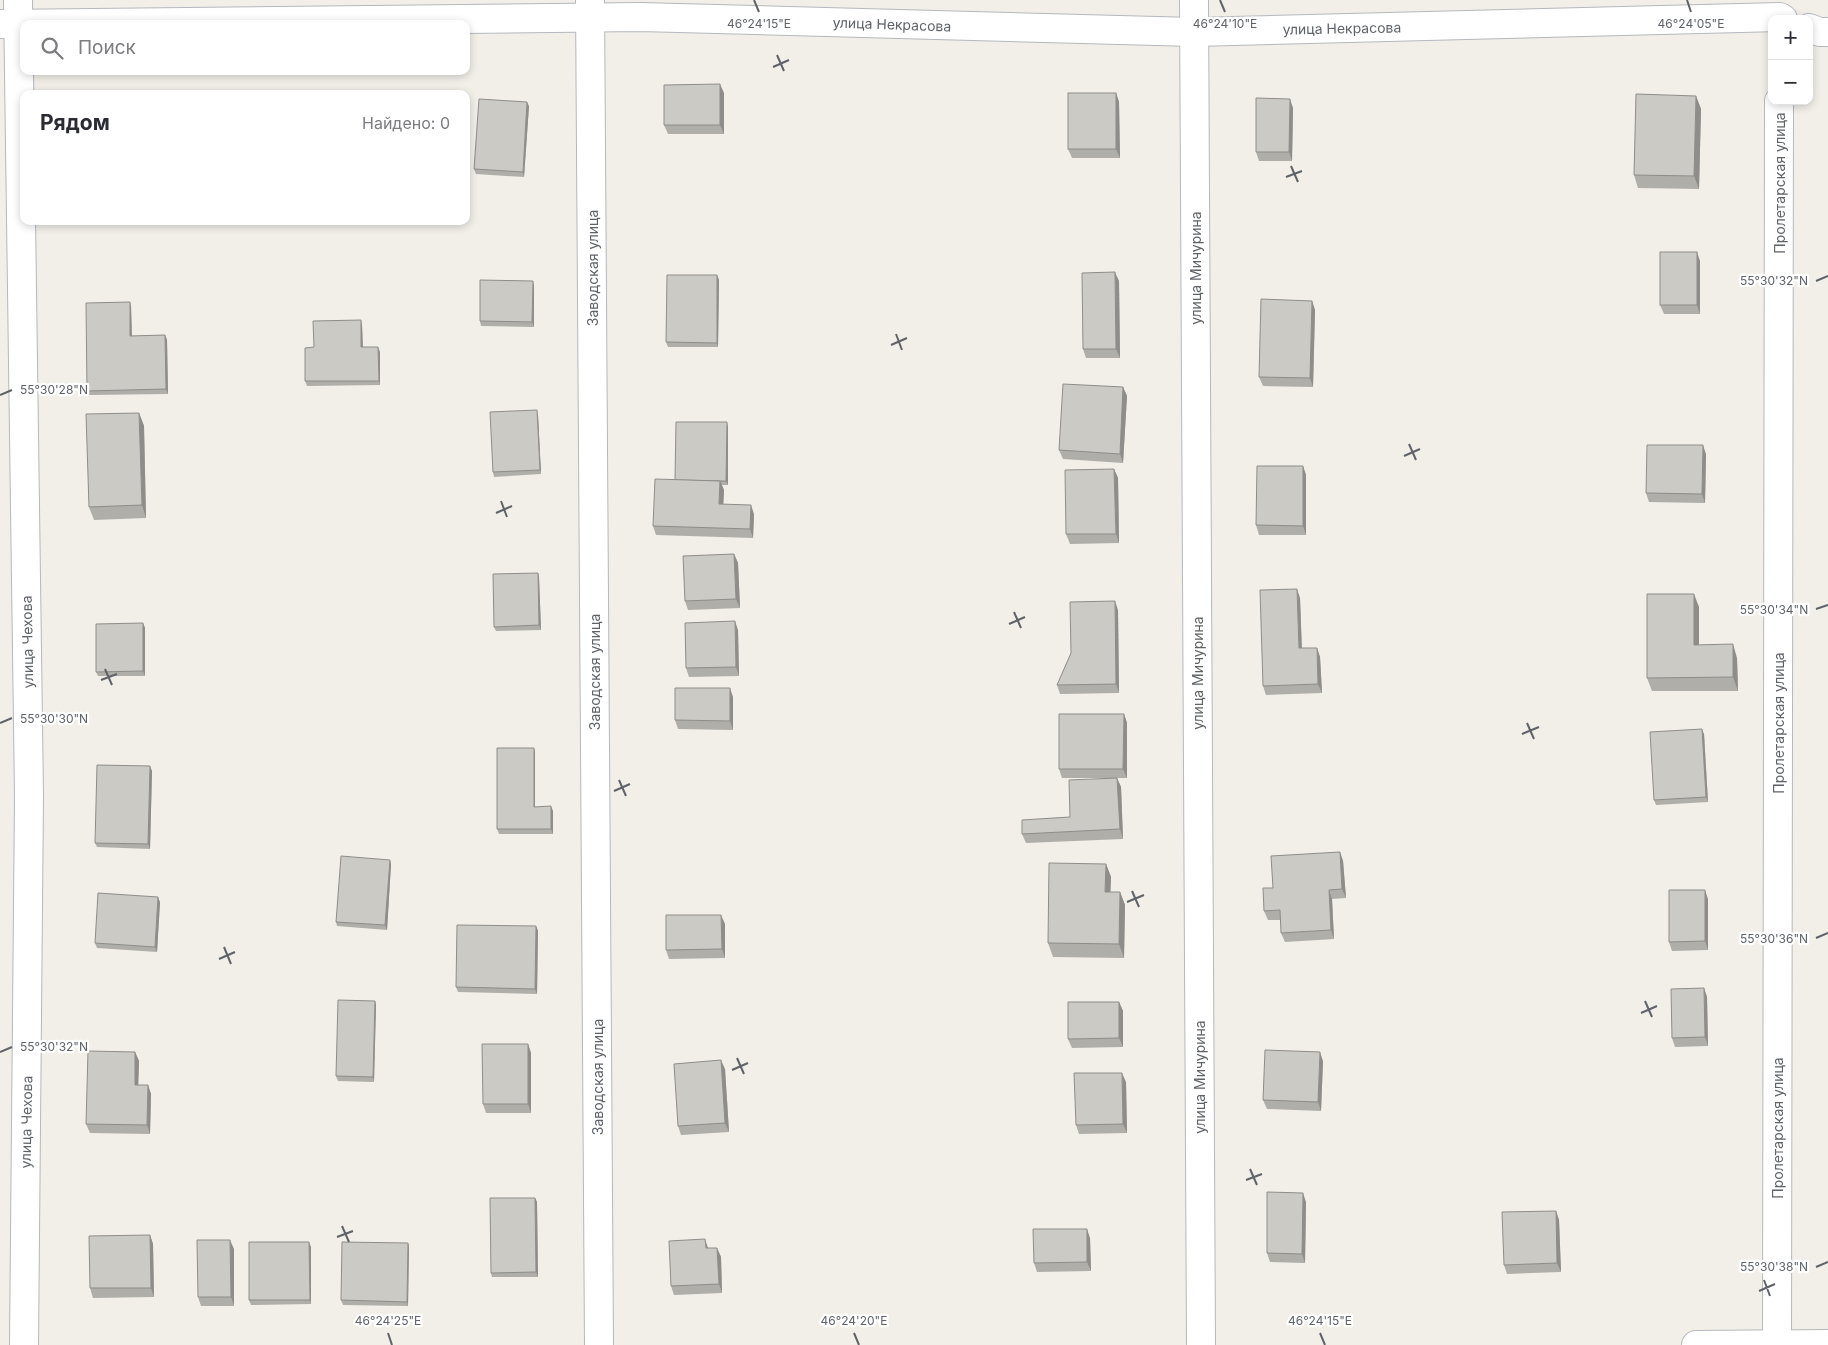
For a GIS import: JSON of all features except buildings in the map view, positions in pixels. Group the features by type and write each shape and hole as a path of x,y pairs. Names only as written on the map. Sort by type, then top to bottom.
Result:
{"street":[{"name":"улица Мичурина","path":"1194,0 1201,1345"},
{"name":"улица Некрасова","path":"12,16 590,9 640,17 1194,32 1780,14"},
{"name":"Заводская улица","path":"590,9 599,1345"},
{"name":"улица Чехова","path":"12,16 29,796 24,1345"},
{"path":"1813,29 1828,32"},
{"name":"Пролетарская улица","path":"1777,1345 1779,105"},
{"path":"1696,1345 1828,1344"}]}
